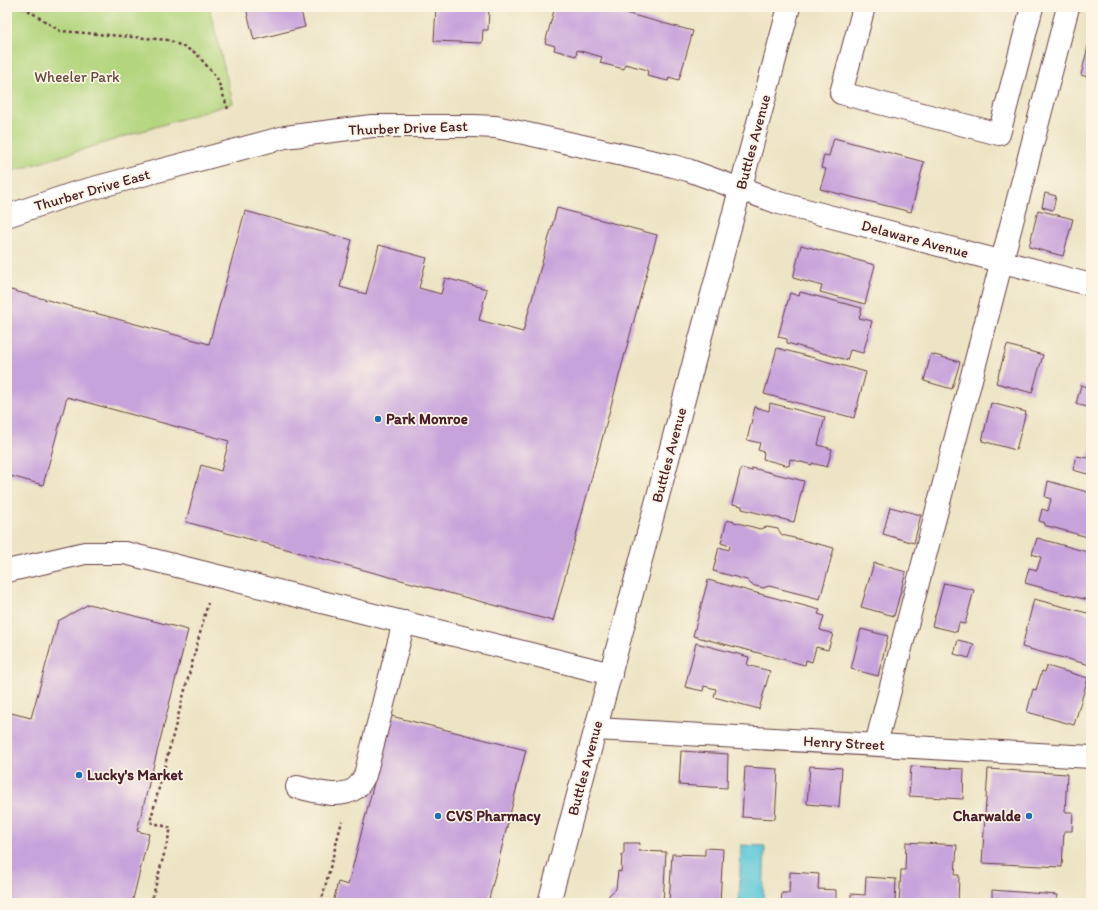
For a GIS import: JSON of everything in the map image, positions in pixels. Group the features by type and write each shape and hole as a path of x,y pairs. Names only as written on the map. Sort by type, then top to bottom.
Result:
{"street":[{"name":"Buttles Avenue","path":"549,903 789,7"},
{"path":"864,7 841,93 999,134 1032,7"},
{"path":"876,744 1068,7"},
{"name":"Thurber Drive East","path":"7,216 75,193 285,137 372,126 496,127 673,166 688,170 741,190"},
{"name":"Delaware Avenue","path":"741,190 779,203 1091,285"},
{"path":"7,571 85,553 125,553 611,674"},
{"path":"297,787 335,794 347,793 357,788 365,775 404,622"},
{"name":"Henry Street","path":"596,728 1091,756"}],"path":[{"path":"23,7 60,31 169,40 196,53 217,78 228,109"},
{"path":"151,903 171,828 150,822 216,575"}],"green space":[{"name":"Wheeler Park","path":"7,7 209,7 233,103 7,173"}],"water":[{"path":"741,845 765,846 763,903 739,903"}],"building":[{"path":"241,7 300,7 305,27 254,40 246,8 242,10"},
{"path":"436,7 489,8 488,30 483,30 482,43 434,41"},
{"path":"555,7 602,7 693,31 679,80 669,77 668,81 647,76 648,70 625,64 624,69 600,63 602,57 577,50 576,56 554,50 555,46 545,43"},
{"path":"1091,38 1091,78 1081,75"},
{"path":"834,138 924,162 911,212 820,189 826,169 821,168 824,155 829,156"},
{"path":"1045,193 1056,196 1053,210 1042,207"},
{"name":"Park Monroe","path":"557,208 657,235 553,621 186,522 201,465 221,471 229,441 67,397 43,485 7,475 7,289 209,344 245,211 352,240 340,287 366,294 379,245 427,258 419,288 441,294 445,278 487,289 479,320 523,332"},
{"path":"1038,210 1073,219 1063,256 1029,247"},
{"path":"801,245 875,265 865,304 820,292 822,286 793,278"},
{"path":"800,292 862,308 859,318 872,321 863,353 850,350 847,360 787,343 787,339 778,337 790,293 799,296"},
{"path":"1007,345 1043,355 1032,393 996,383"},
{"path":"777,348 866,372 854,418 764,394"},
{"path":"931,354 960,362 952,389 924,381"},
{"path":"1081,385 1091,388 1091,408 1076,404"},
{"path":"770,403 825,417 818,445 832,449 827,467 812,463 812,465 790,459 789,466 763,459 764,452 758,450 760,443 747,440 755,407 769,411"},
{"path":"991,403 1026,412 1016,450 982,441"},
{"path":"1091,445 1091,475 1073,470 1077,456 1087,458"},
{"path":"741,468 752,471 752,468 804,481 794,522 742,509 742,506 732,504"},
{"path":"1048,481 1091,493 1091,538 1044,525 1045,523 1039,521 1042,509 1048,511 1051,499 1045,497"},
{"path":"890,507 921,515 914,543 883,534"},
{"path":"727,520 760,529 767,527 778,529 782,535 834,548 820,599 769,586 763,588 752,585 747,580 713,571 719,547 729,550 730,546 721,543"},
{"path":"1037,538 1091,553 1091,601 1025,583 1029,568 1037,570 1041,557 1032,554"},
{"path":"874,563 906,572 894,616 861,607"},
{"path":"708,580 820,610 818,614 824,616 820,630 833,634 828,650 816,647 812,662 806,660 805,665 693,636"},
{"path":"944,583 974,590 965,624 959,623 957,632 932,626"},
{"path":"1034,599 1091,614 1090,665 1022,647"},
{"name":"Lucky's Market","path":"89,604 188,630 137,831 149,834 132,903 7,903 7,712 31,718 58,621"},
{"path":"861,629 888,636 878,676 851,669"},
{"path":"958,640 974,644 969,658 954,654"},
{"path":"696,643 749,657 747,665 770,671 759,709 714,697 716,689 704,686 703,691 685,687"},
{"path":"1047,666 1088,678 1074,725 1027,712 1033,689 1036,690 1042,671 1045,672"},
{"name":"CVS Pharmacy","path":"391,716 526,750 488,903 333,903 338,882 348,885"},
{"path":"681,751 728,754 727,788 679,785"},
{"path":"810,766 842,768 839,807 807,804"},
{"path":"911,766 964,769 963,799 909,796"},
{"path":"745,767 778,769 775,819 742,817"},
{"name":"Charwalde","path":"988,769 1067,774 1065,812 1073,812 1072,831 1064,831 1062,867 982,863"},
{"path":"906,842 957,845 955,875 959,875 958,903 899,903 901,870 905,870"},
{"path":"624,843 640,843 639,851 666,852 663,903 609,903 609,895 616,889 618,871 621,872"},
{"path":"705,848 723,849 720,903 669,903 672,854 705,855"},
{"path":"790,872 819,874 818,889 836,890 836,903 781,903 782,893 789,893"},
{"path":"866,877 896,879 895,903 851,903 851,894 865,895"},
{"path":"992,890 1058,895 1056,903 992,903"}],"place":[{"name":"Park Monroe","path":"378,419"},
{"name":"Lucky's Market","path":"79,775"},
{"name":"CVS Pharmacy","path":"438,816"},
{"name":"Charwalde","path":"1029,816"}]}
